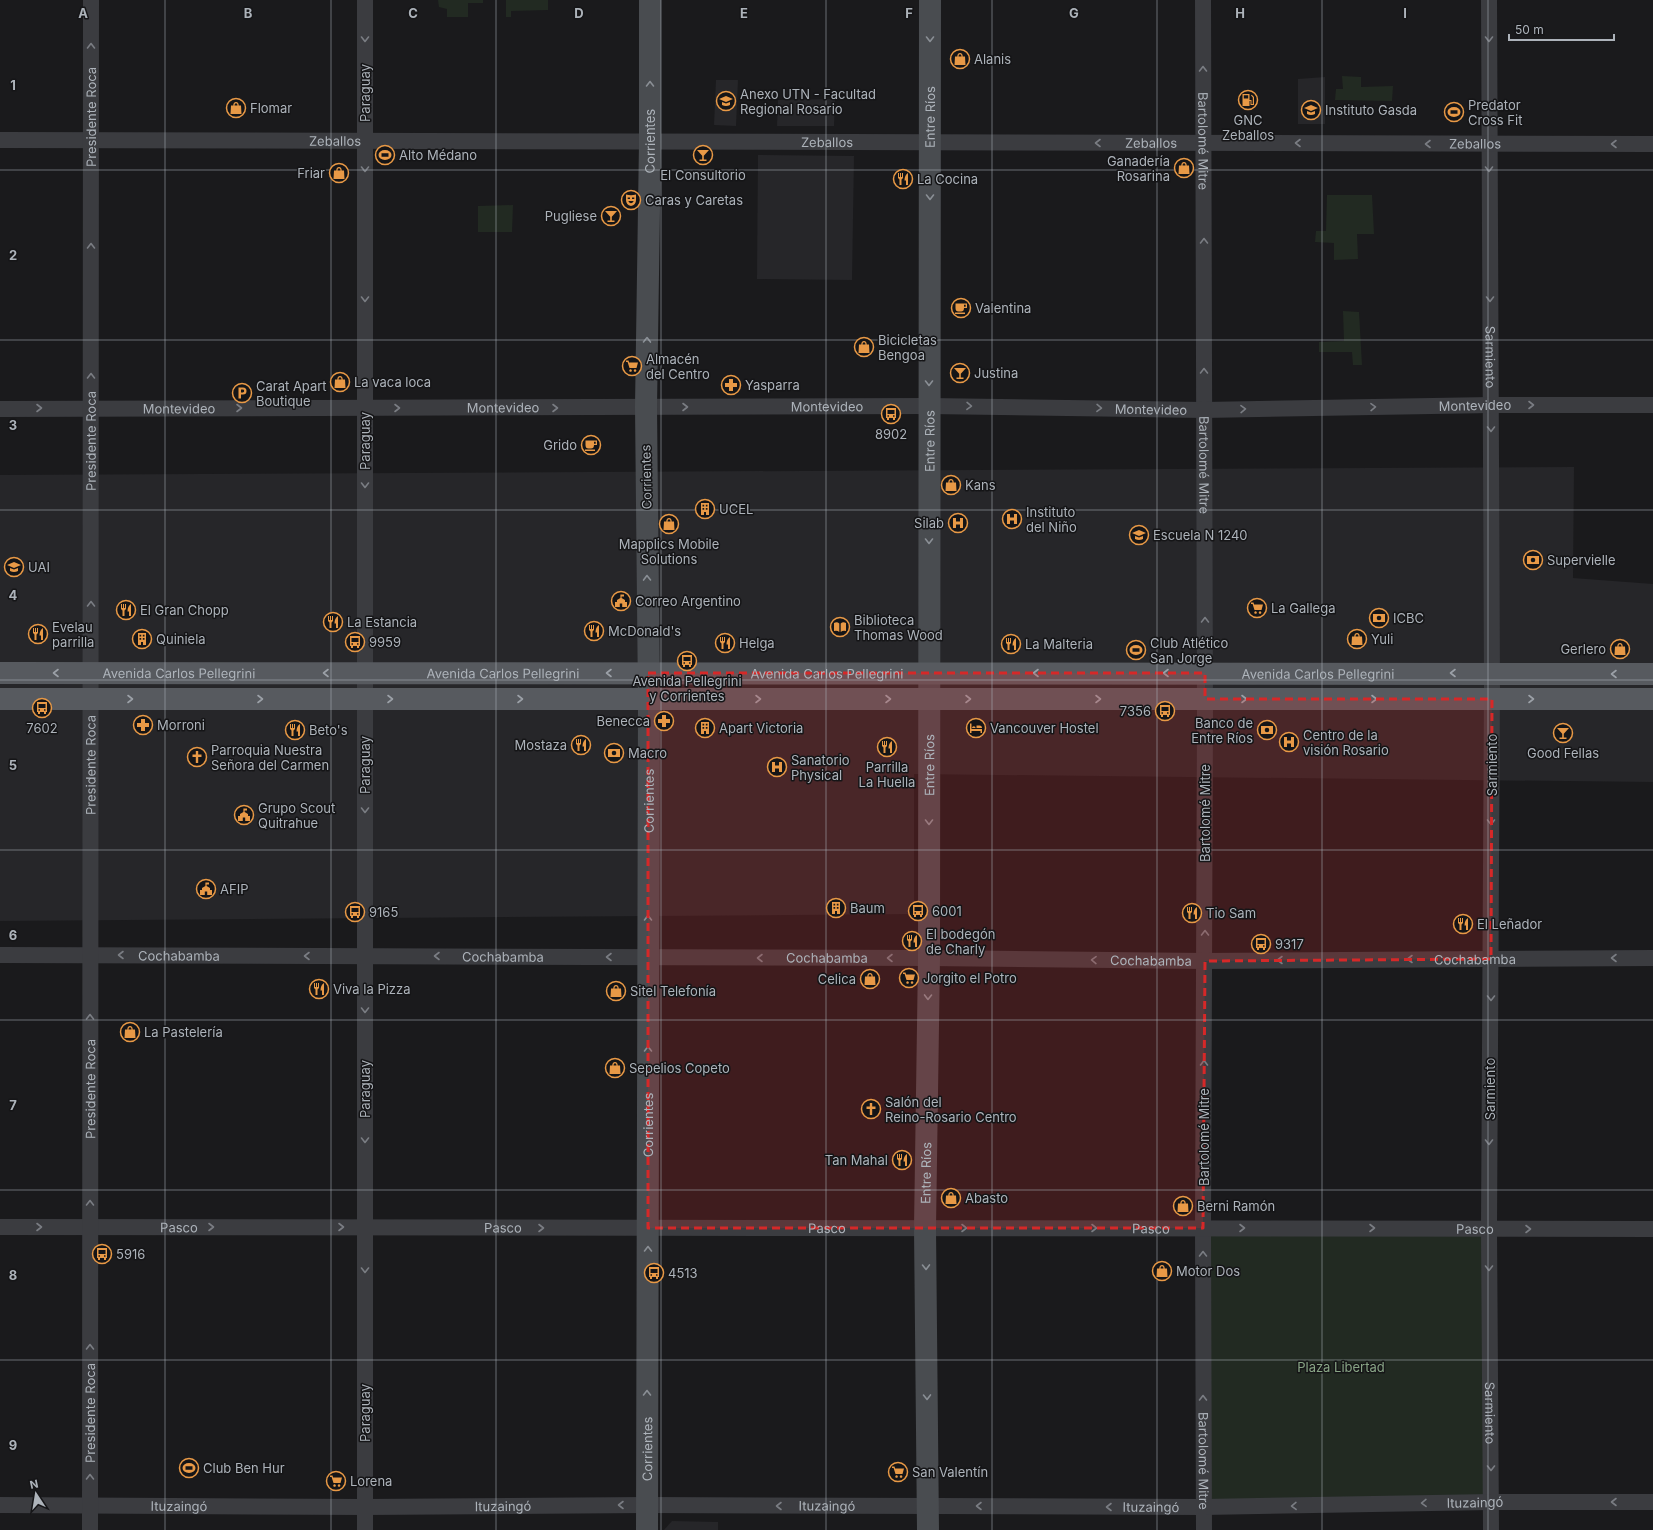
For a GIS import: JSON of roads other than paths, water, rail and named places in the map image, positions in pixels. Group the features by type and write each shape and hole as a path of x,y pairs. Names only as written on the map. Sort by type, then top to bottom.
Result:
{"main road":[{"name":"Corrientes","path":"647,1530 649,699 646,407 650,142 650,0"},
{"name":"Entre Ríos","path":"928,1530 925,1228 929,958 930,0"},
{"name":"Avenida Carlos Pellegrini","path":"0,673 1653,674"},
{"name":"Avenida Carlos Pellegrini","path":"0,699 1653,699"}],"street":[{"name":"Presidente Roca","path":"90,1530 91,0"},
{"name":"Paraguay","path":"365,0 365,1530"},
{"name":"Bartolomé Mitre","path":"1203,0 1205,673 1203,1228 1204,1530"},
{"name":"Sarmiento","path":"1488,0 1492,674 1489,1229 1491,1530"},
{"name":"Zeballos","path":"0,140 1653,144"},
{"name":"Montevideo","path":"0,409 929,406 1204,410 1490,405 1653,405"},
{"name":"Cochabamba","path":"0,955 929,958 1205,961 1653,958"},
{"name":"Pasco","path":"0,1227 1653,1229"},
{"name":"Ituzaingó","path":"0,1505 365,1507 647,1505 1204,1507 1491,1502 1653,1502"}],"place":[{"name":"Alanis","path":"960,59"},
{"name":"GNC Zeballos","path":"1248,100"},
{"name":"Anexo UTN - Facultad Regional Rosario","path":"726,101"},
{"name":"Flomar","path":"236,108"},
{"name":"Instituto Gasda","path":"1311,110"},
{"name":"Predator Cross Fit","path":"1454,112"},
{"name":"Alto Médano","path":"385,155"},
{"name":"El Consultorio","path":"703,155"},
{"name":"Ganadería Rosarina","path":"1184,168"},
{"name":"Friar","path":"339,173"},
{"name":"La Cocina","path":"903,179"},
{"name":"Caras y Caretas","path":"631,200"},
{"name":"Pugliese","path":"611,216"},
{"name":"Valentina","path":"961,308"},
{"name":"Bicicletas Bengoa","path":"864,347"},
{"name":"Almacén del Centro","path":"632,366"},
{"name":"Justina","path":"960,373"},
{"name":"La vaca loca","path":"340,382"},
{"name":"Yasparra","path":"731,385"},
{"name":"Carat Apart Boutique","path":"242,393"},
{"name":"8902","path":"891,414"},
{"name":"Grido","path":"591,445"},
{"name":"Kans","path":"951,485"},
{"name":"UCEL","path":"705,509"},
{"name":"Instituto del Niño","path":"1012,519"},
{"name":"Silab","path":"958,523"},
{"name":"Mapplics Mobile Solutions","path":"669,524"},
{"name":"Escuela N 1240","path":"1139,535"},
{"name":"Supervielle","path":"1533,560"},
{"name":"UAI","path":"14,567"},
{"name":"Correo Argentino","path":"621,601"},
{"name":"La Gallega","path":"1257,608"},
{"name":"El Gran Chopp","path":"126,610"},
{"name":"ICBC","path":"1379,618"},
{"name":"La Estancia","path":"333,622"},
{"name":"Biblioteca Thomas Wood","path":"840,627"},
{"name":"McDonald's","path":"594,631"},
{"name":"Evelau parrilla","path":"38,634"},
{"name":"Quiniela","path":"142,639"},
{"name":"Yuli","path":"1357,639"},
{"name":"9959","path":"355,642"},
{"name":"Helga","path":"725,643"},
{"name":"La Malteria","path":"1011,644"},
{"name":"Gerlero","path":"1620,649"},
{"name":"Club Atlético San Jorge","path":"1136,650"},
{"name":"Avenida Pellegrini y Corrientes","path":"687,661"},
{"name":"7602","path":"42,708"},
{"name":"7356","path":"1165,711"},
{"name":"Benecca","path":"664,721"},
{"name":"Morroni","path":"143,725"},
{"name":"Apart Victoria","path":"705,728"},
{"name":"Vancouver Hostel","path":"976,728"},
{"name":"Beto's","path":"295,730"},
{"name":"Banco de Entre Ríos","path":"1267,730"},
{"name":"Good Fellas","path":"1563,733"},
{"name":"Centro de la visión Rosario","path":"1289,742"},
{"name":"Mostaza","path":"581,745"},
{"name":"Parrilla La Huella","path":"887,747"},
{"name":"Macro","path":"614,753"},
{"name":"Parroquia Nuestra Señora del Carmen","path":"197,757"},
{"name":"Sanatorio Physical","path":"777,767"},
{"name":"Grupo Scout Quitrahue","path":"244,815"},
{"name":"AFIP","path":"206,889"},
{"name":"Baum","path":"836,908"},
{"name":"6001","path":"918,911"},
{"name":"9165","path":"355,912"},
{"name":"Tio Sam","path":"1192,913"},
{"name":"El Leñador","path":"1463,924"},
{"name":"El bodegón de Charly","path":"912,941"},
{"name":"9317","path":"1261,944"},
{"name":"Jorgito el Potro","path":"909,978"},
{"name":"Celica","path":"870,979"},
{"name":"Viva la Pizza","path":"319,989"},
{"name":"Sitel Telefonía","path":"616,991"},
{"name":"La Pastelería","path":"130,1032"},
{"name":"Sepelios Copeto","path":"615,1068"},
{"name":"Salón del Reino-Rosario Centro","path":"871,1109"},
{"name":"Tan Mahal","path":"902,1160"},
{"name":"Abasto","path":"951,1198"},
{"name":"Berni Ramón","path":"1183,1206"},
{"name":"5916","path":"102,1254"},
{"name":"Motor Dos","path":"1162,1271"},
{"name":"4513","path":"654,1273"},
{"name":"Club Ben Hur","path":"189,1468"},
{"name":"San Valentín","path":"898,1472"},
{"name":"Lorena","path":"336,1481"}],"park label":[{"name":"Plaza Libertad","path":"1341,1367"}]}
